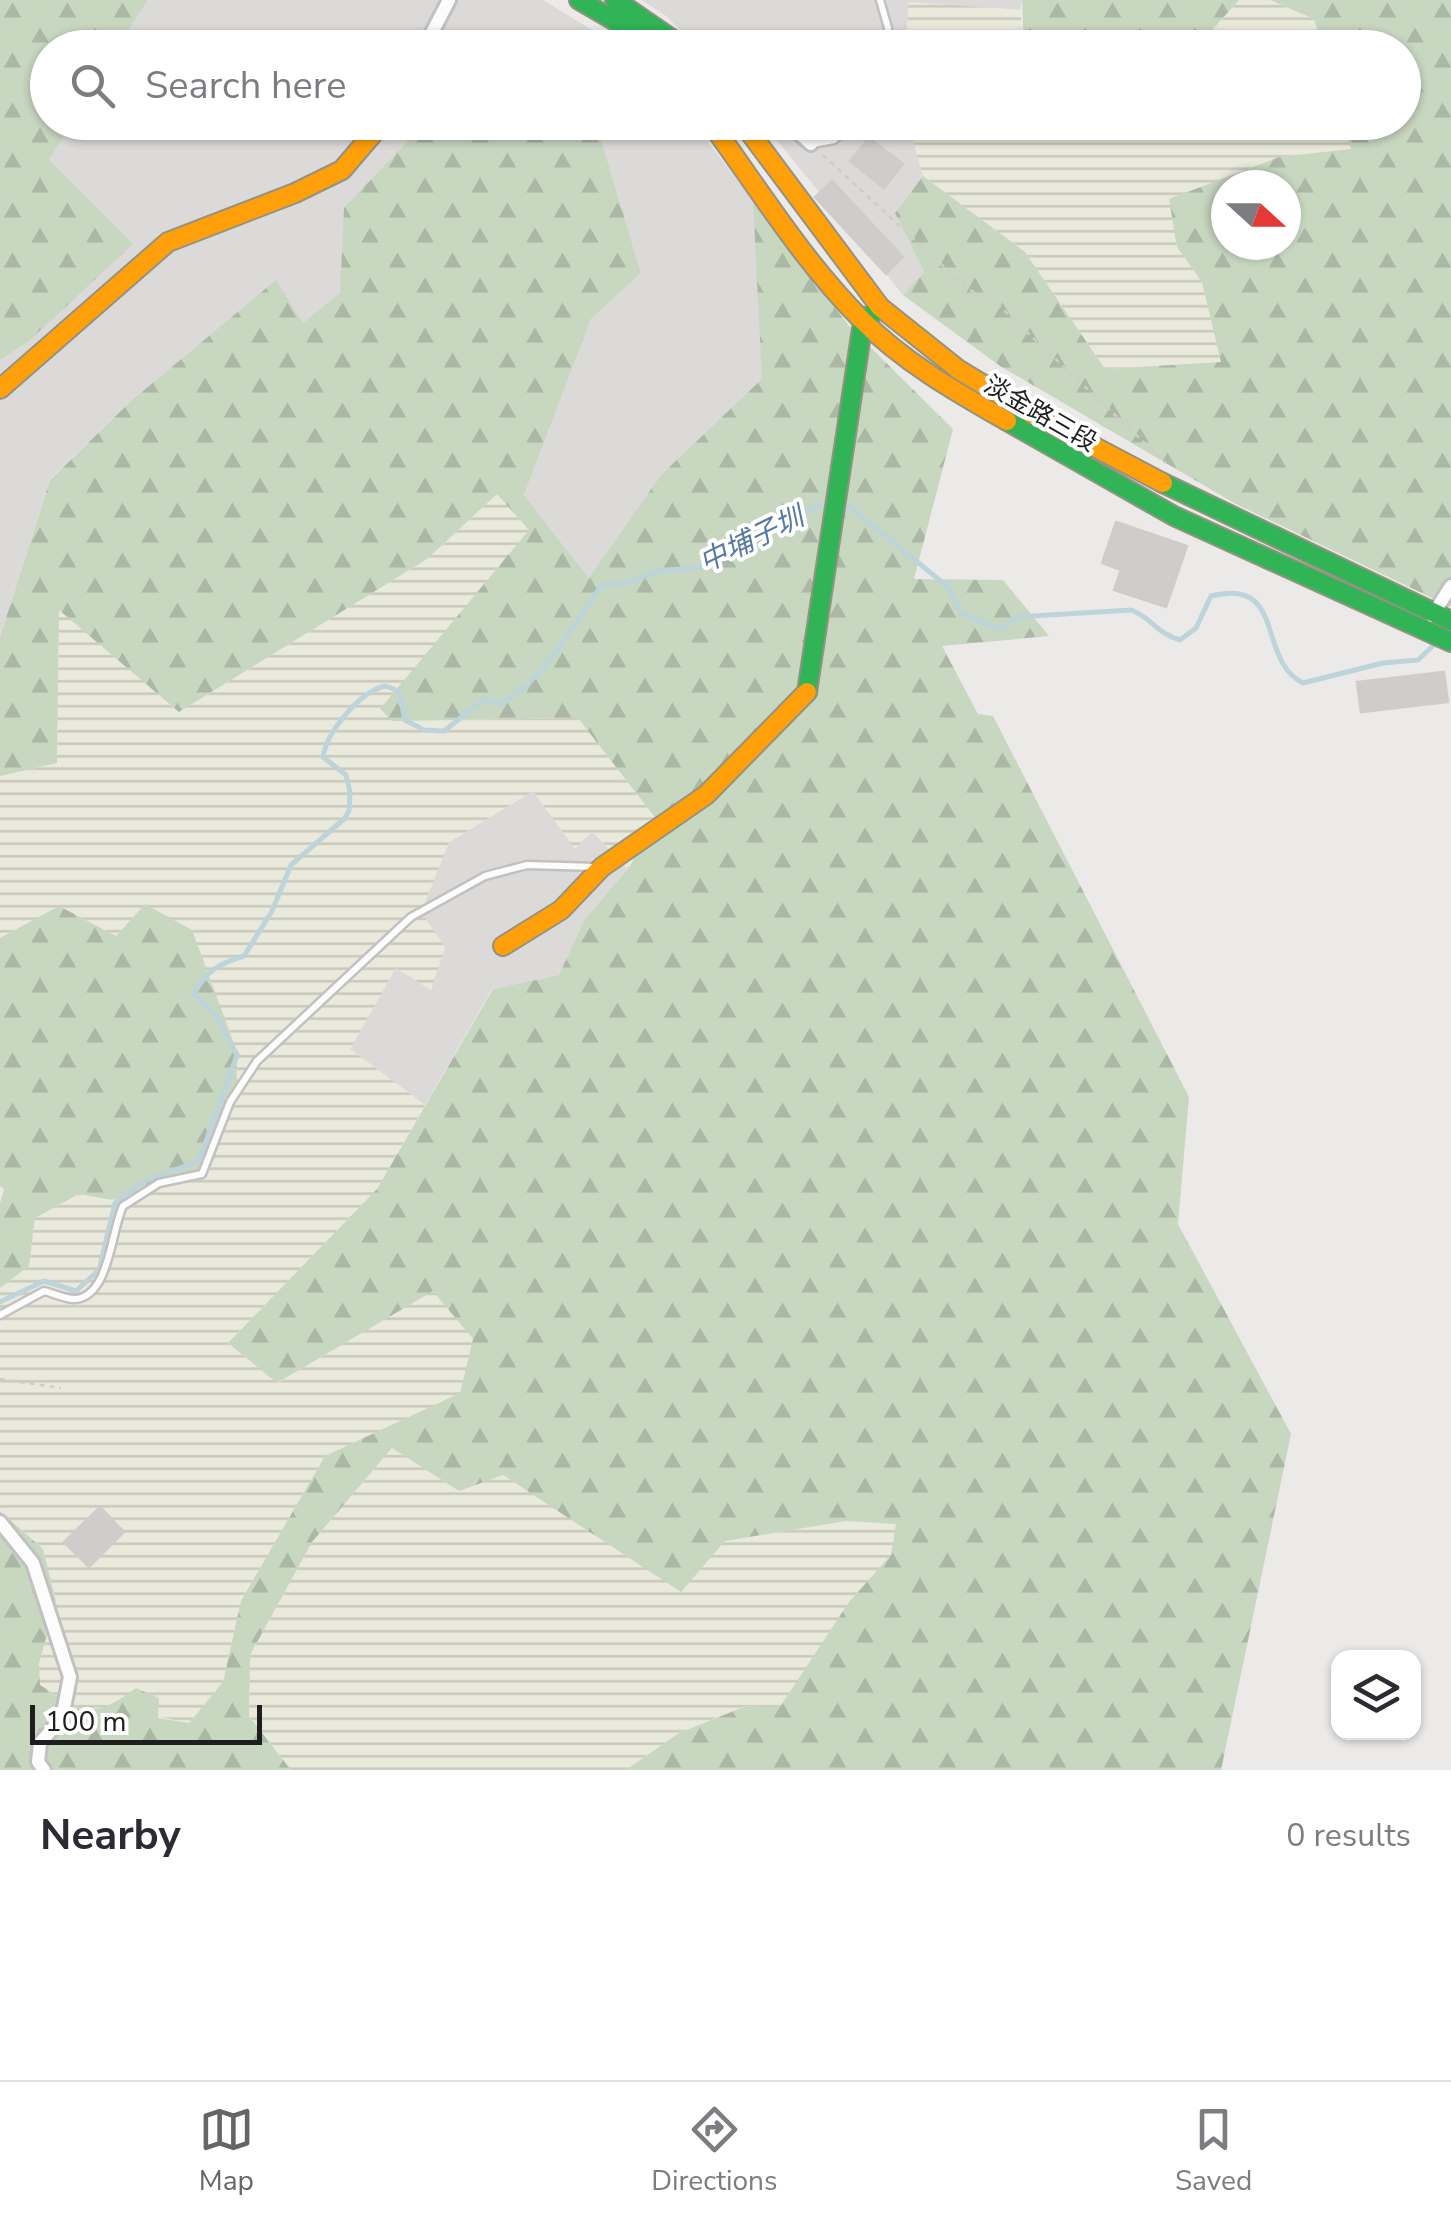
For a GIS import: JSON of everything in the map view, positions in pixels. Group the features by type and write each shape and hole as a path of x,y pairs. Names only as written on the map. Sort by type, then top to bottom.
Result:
{"main road":[{"path":"579,0 629,29"},
{"path":"615,0 658,30"},
{"path":"0,389 168,242 295,193 342,170 368,140"},
{"name":"淡金路三段","path":"723,140 825,280 863,322 945,386 1174,516 1436,636"},
{"name":"淡金路三段","path":"755,140 880,307 960,370 1034,415 1212,509 1444,617"},
{"path":"503,946 561,910 602,867 706,795 806,692 863,322 880,307"}],"street":[{"path":"433,30 449,0"},
{"path":"807,140 811,144"},
{"path":"1436,636 1451,586"},
{"path":"0,1522 33,1564 70,1677 62,1718 40,1743 38,1762 44,1770"}],"lane":[{"path":"880,0 888,30"},
{"path":"811,144 834,140"},
{"path":"0,1315 44,1291 76,1299 92,1292 105,1271 123,1206 159,1183 202,1174 230,1102 257,1062 412,917 485,876 527,865 602,867"}],"path":[{"path":"811,144 968,289 996,303 1174,472"},
{"path":"0,1379 61,1388"}],"shaded area":[{"path":"148,0 543,0 592,30 129,30"},
{"path":"642,0 1022,0 1020,10 910,3 907,30 680,30"},
{"path":"1239,0 1270,0 1314,19 1318,30 1213,30"},
{"path":"909,2 1020,10 1022,30 907,30"},
{"path":"61,140 409,140 345,208 341,293 303,323 276,281 131,401 50,479 0,637 0,360 28,342 49,160"},
{"path":"601,140 707,140 753,201 763,379 661,475 590,579 524,495 591,319 641,273"},
{"path":"777,140 913,140 923,176 895,213 924,272 903,295"},
{"path":"913,140 1349,140 1352,149 1279,157 1245,170 1211,170 1211,183 1170,199 1177,247 1202,282 1222,362 1105,369 1025,252 923,176"},
{"path":"497,494 529,530 392,721 578,718 657,820 628,869 592,831 575,849 533,791 449,842 421,912 445,947 431,990 396,968 350,1049 425,1105 377,1189 228,1343 278,1383 433,1290 473,1338 461,1393 325,1456 241,1601 223,1682 189,1723 111,1707 78,1710 40,1685 39,1664 56,1601 43,1549 0,1511 0,1288 29,1266 35,1218 79,1194 112,1200 154,1188 210,982 192,930 116,936 59,907 0,938 0,776 57,763 59,609 179,712 427,559"},
{"path":"533,791 575,848 592,831 628,869 584,920 559,975 492,989 425,1105 350,1049 396,967 432,989 421,912 449,842"},
{"path":"392,1448 459,1490 503,1475 590,1530 725,1541 846,1521 897,1524 891,1555 849,1602 780,1708 745,1706 679,1733 626,1770 291,1770 249,1716 250,1655 312,1542"}],"green space":[{"path":"0,0 148,0 129,30 30,30 30,140 61,140 49,160 133,244 28,342 0,360"},
{"path":"1022,0 1239,0 1212,30 1023,30"},
{"path":"1270,0 1451,0 1451,607 1234,503 1000,366 903,295 924,272 895,213 923,176 1025,252 1105,369 1221,362 1202,282 1177,247 1169,199 1211,183 1211,260 1301,260 1301,170 1245,170 1279,157 1351,149 1349,140 1421,140 1421,30 1318,30 1314,19"},
{"path":"409,140 601,140 641,273 591,319 524,495 589,578 661,475 762,379 753,201 850,327 953,429 914,579 1003,580 1049,636 942,646 978,714 993,716 1189,1097 1178,1224 1291,1434 1221,1770 626,1770 679,1733 746,1706 780,1707 849,1602 891,1555 896,1524 846,1521 725,1541 681,1592 503,1475 459,1491 392,1448 312,1542 250,1655 249,1716 291,1770 0,1770 0,1511 43,1549 56,1601 39,1664 40,1685 67,1702 88,1709 109,1705 136,1688 159,1698 158,1718 189,1723 223,1682 241,1601 325,1456 460,1393 473,1339 433,1291 277,1383 228,1343 377,1189 493,989 559,975 584,920 628,869 657,820 578,718 392,721 380,709 529,530 497,494 427,559 179,712 59,610 57,763 0,776 0,637 50,480 131,401 276,280 303,323 340,293 344,208"},
{"path":"145,904 192,930 235,1046 238,1092 211,1165 112,1200 79,1194 35,1218 29,1266 0,1288 0,1203 4,1189 0,1186 0,938 59,906 116,936"}],"building":[{"path":"872,140 903,164 884,188 850,161"},
{"path":"832,181 903,257 886,274 815,197"},
{"path":"1116,522 1187,546 1166,607 1114,590 1121,570 1102,563"},
{"path":"1444,672 1448,702 1361,712 1357,682"},
{"path":"100,1507 124,1532 89,1567 64,1542"}],"waterway":[{"name":"中埔子圳","path":"0,1302 44,1281 76,1291 99,1270 115,1203 142,1182 199,1161 237,1055 217,1017 194,994 214,969 244,956 272,911 291,865 349,811 346,775 323,757 331,736 355,705 385,686 399,691 405,720 424,730 444,731 483,700 500,704 531,681 602,585 629,582 658,571 703,567 817,506 830,506"},
{"name":"中埔子圳","path":"841,506 849,506 948,587 962,614 1000,629 1016,617 1131,610 1180,640 1196,628 1211,596 1235,593 1251,598 1261,609 1279,657 1303,683 1383,663 1418,660 1438,641"}],"traffic: fast":[{"path":"579,0 630,30"},
{"path":"615,0 659,30"},
{"path":"807,692 863,322 880,307"},
{"path":"1007,421 1174,516 1451,642"},
{"path":"1163,483 1451,621"}],"traffic: slow":[{"path":"0,389 168,242 295,193 342,170 368,140"},
{"path":"723,140 800,249 861,319 912,362 1007,421"},
{"path":"755,140 880,307 959,370 1034,415 1163,483"},
{"path":"503,946 561,910 602,867 706,795 807,692"}]}
